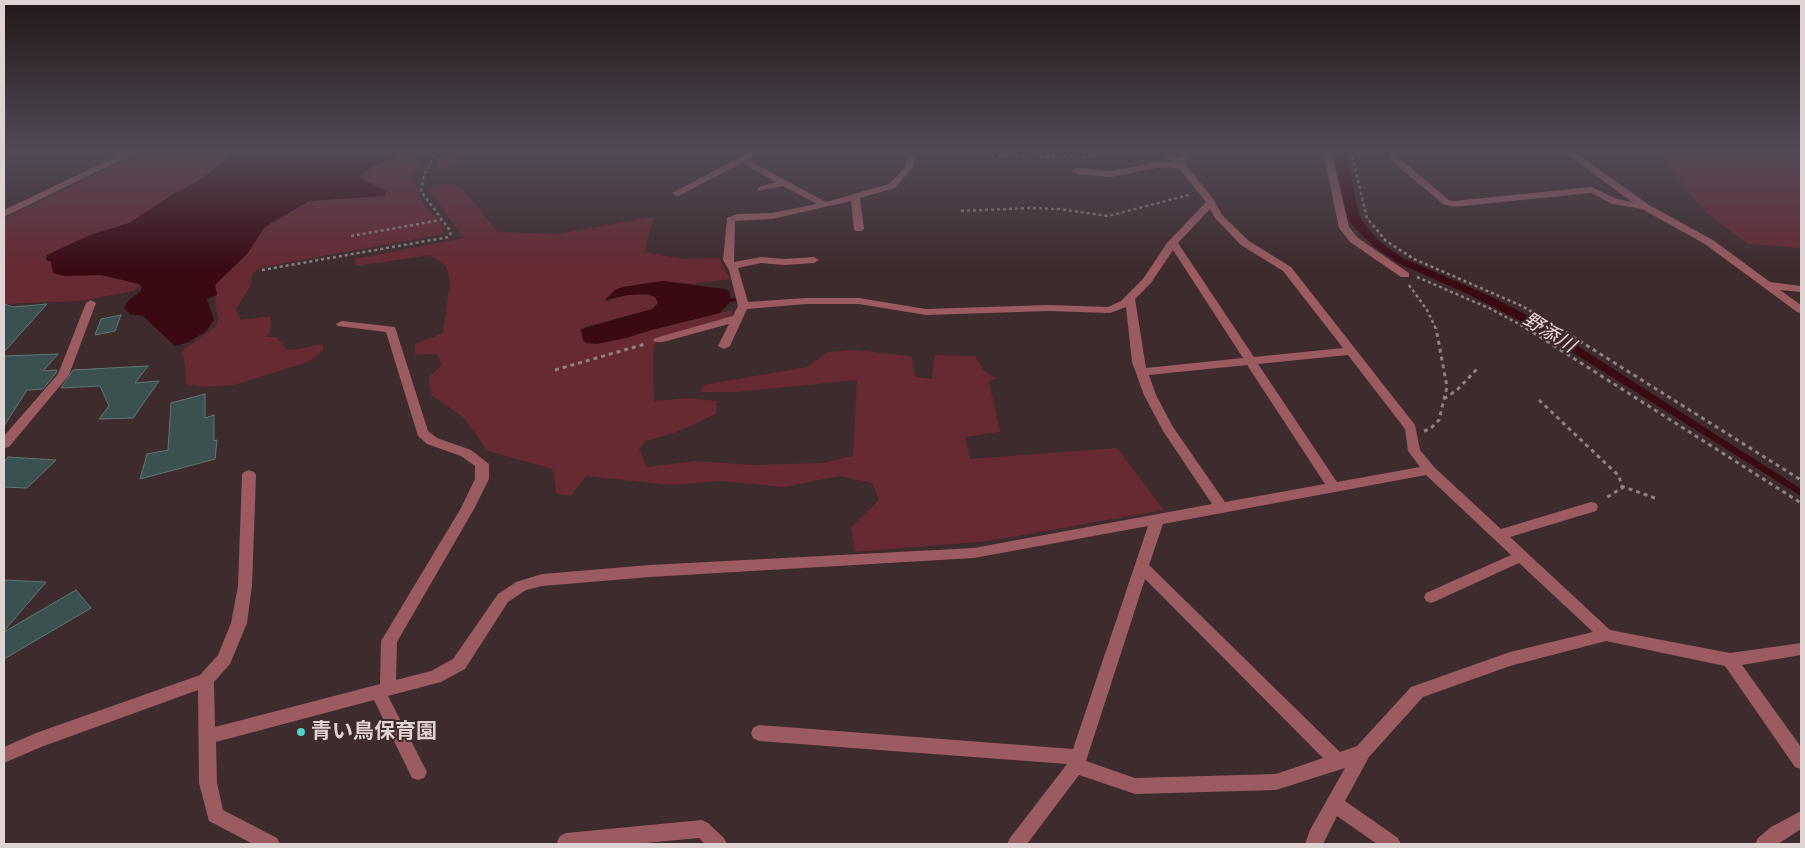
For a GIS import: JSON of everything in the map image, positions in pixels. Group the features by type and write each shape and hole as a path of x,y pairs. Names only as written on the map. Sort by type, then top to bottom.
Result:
{"street":[{"path":"4,214 53,191"},
{"path":"677,193 682,191"},
{"path":"797,191 824,206"},
{"path":"724,346 743,306 728,260 730,220 737,217 772,216 824,206 877,191"},
{"path":"1336,191 1344,228 1354,240 1405,275"},
{"path":"1432,191 1446,202 1453,204 1586,191"},
{"path":"1593,191 1615,202 1646,207"},
{"path":"1623,191 1646,207 1709,242 1801,310"},
{"path":"1203,192 1218,216 1245,243 1287,269 1411,428 1414,451 1429,470 1606,634"},
{"path":"855,197 859,229"},
{"path":"743,306 806,301 859,301 926,312 1049,308 1088,311 1110,310 1128,300 1147,281 1173,243 1195,217 1211,202"},
{"path":"1173,243 1334,488"},
{"path":"731,266 761,260 796,262 814,260"},
{"path":"796,262 797,274"},
{"path":"1769,285 1801,289"},
{"path":"1128,300 1138,362 1150,396 1167,428 1222,508"},
{"path":"4,444 63,374 91,303"},
{"path":"659,340 737,318"},
{"path":"342,324 390,328 422,433 432,441 466,453 482,464 482,479 467,509 389,640 383,691 418,772"},
{"path":"1142,372 1351,351"},
{"path":"207,737 434,677 459,664 503,598 521,586 542,580 650,571 974,552 1429,470"},
{"path":"4,755 36,741 206,680 224,659 239,624 246,586 249,475"},
{"path":"1499,535 1590,507"},
{"path":"1016,844 1077,761 1157,520"},
{"path":"1431,597 1521,556"},
{"path":"1142,567 1339,762"},
{"path":"1314,844 1316,836 1364,752 1417,692 1510,658 1606,634 1730,660 1801,649"},
{"path":"1730,660 1801,761"},
{"path":"206,680 208,783 215,815 271,844"},
{"path":"759,733 1077,761 1136,786 1276,782 1364,752"},
{"path":"1335,804 1392,844"},
{"path":"1764,844 1777,833 1801,820"},
{"path":"566,842 702,829 718,844"}],"path":[{"path":"262,270 442,240 449,237 452,232 421,191"},
{"path":"1360,191 1367,218 1386,241 1414,259 1522,306 1801,480"},
{"path":"961,211 1031,208 1059,209 1108,216 1203,192"},
{"path":"351,236 442,220"},
{"path":"1405,275 1407,282 1427,310 1438,333 1447,387 1439,420 1430,429 1412,435"},
{"path":"1405,275 1430,282 1491,309 1521,325 1801,503"},
{"path":"555,370 659,340"},
{"path":"1444,399 1458,389 1477,369"},
{"path":"1539,400 1618,476 1622,488 1590,507"},
{"path":"1621,486 1655,498"}],"shaded area":[{"path":"62,191 182,191 131,223 100,231 47,255 46,260 53,262 54,274 92,274 133,282 139,286 134,291 79,301 4,304 4,219"},
{"path":"386,191 418,191 419,197 444,228 443,234 262,267 253,273 251,285 236,309 240,320 271,316 270,332 265,337 277,337 286,349 294,350 323,344 323,351 308,362 234,385 203,387 186,384 185,364 181,352 215,327 219,318 215,305 216,283 248,253 261,232 272,222 302,203 321,199 385,196"},
{"path":"430,191 463,191 498,232 557,234 654,217 644,252 683,259 719,258 730,279 693,284 664,281 622,287 606,298 606,302 626,295 644,294 657,298 658,304 651,310 587,326 580,331 584,342 597,344 732,310 732,317 656,338 653,354 654,401 688,398 717,401 716,414 677,432 646,441 639,449 647,467 695,461 753,465 822,463 853,456 857,380 737,392 701,392 703,385 807,367 828,352 853,350 911,356 915,377 932,379 935,355 975,356 984,371 995,378 989,382 1000,432 965,437 970,459 1117,448 1164,510 989,541 855,552 851,527 879,500 872,483 839,476 785,487 720,481 671,485 586,476 571,496 556,493 553,469 488,451 463,417 431,395 429,377 442,365 437,354 415,355 415,344 443,333 450,284 447,267 430,255 357,266 354,259 464,238"},
{"path":"1688,191 1801,191 1801,248 1748,244 1706,213"}],"water":[{"path":"180,191 386,191 385,196 309,201 265,227 247,254 215,285 217,295 207,299 214,320 206,331 189,342 175,346 143,316 130,314 124,308 129,300 140,292 142,287 139,284 102,275 65,276 53,273 51,262 46,260 47,255 88,236 129,223"},
{"name":"野添川","path":"1342,191 1354,191 1359,215 1363,222 1377,239 1391,250 1403,258 1494,298 1543,324 1801,489 1801,496 1534,328 1470,295 1398,263 1373,246 1352,225 1347,217"},
{"path":"663,281 724,289 729,291 730,298 744,299 730,302 720,313 626,338 597,344 586,343 583,340 581,329 652,309 658,303 655,297 648,294 628,295 605,300 615,290"}],"building":[{"path":"4,304 13,307 47,304 4,352"},
{"path":"121,315 115,331 95,335 101,319"},
{"path":"58,354 43,371 57,370 56,373 43,389 27,390 4,426 4,356"},
{"path":"148,366 135,383 159,381 133,418 99,419 109,406 100,386 61,388 73,370"},
{"path":"205,394 205,418 214,415 214,441 217,440 215,459 140,479 147,454 168,450 171,403"},
{"path":"8,457 56,460 27,488 4,487 4,462"},
{"path":"4,580 46,582 4,631"},
{"path":"76,590 91,608 4,659 4,632"}],"place":[{"name":"青い鳥保育園","path":"301,732"}]}
